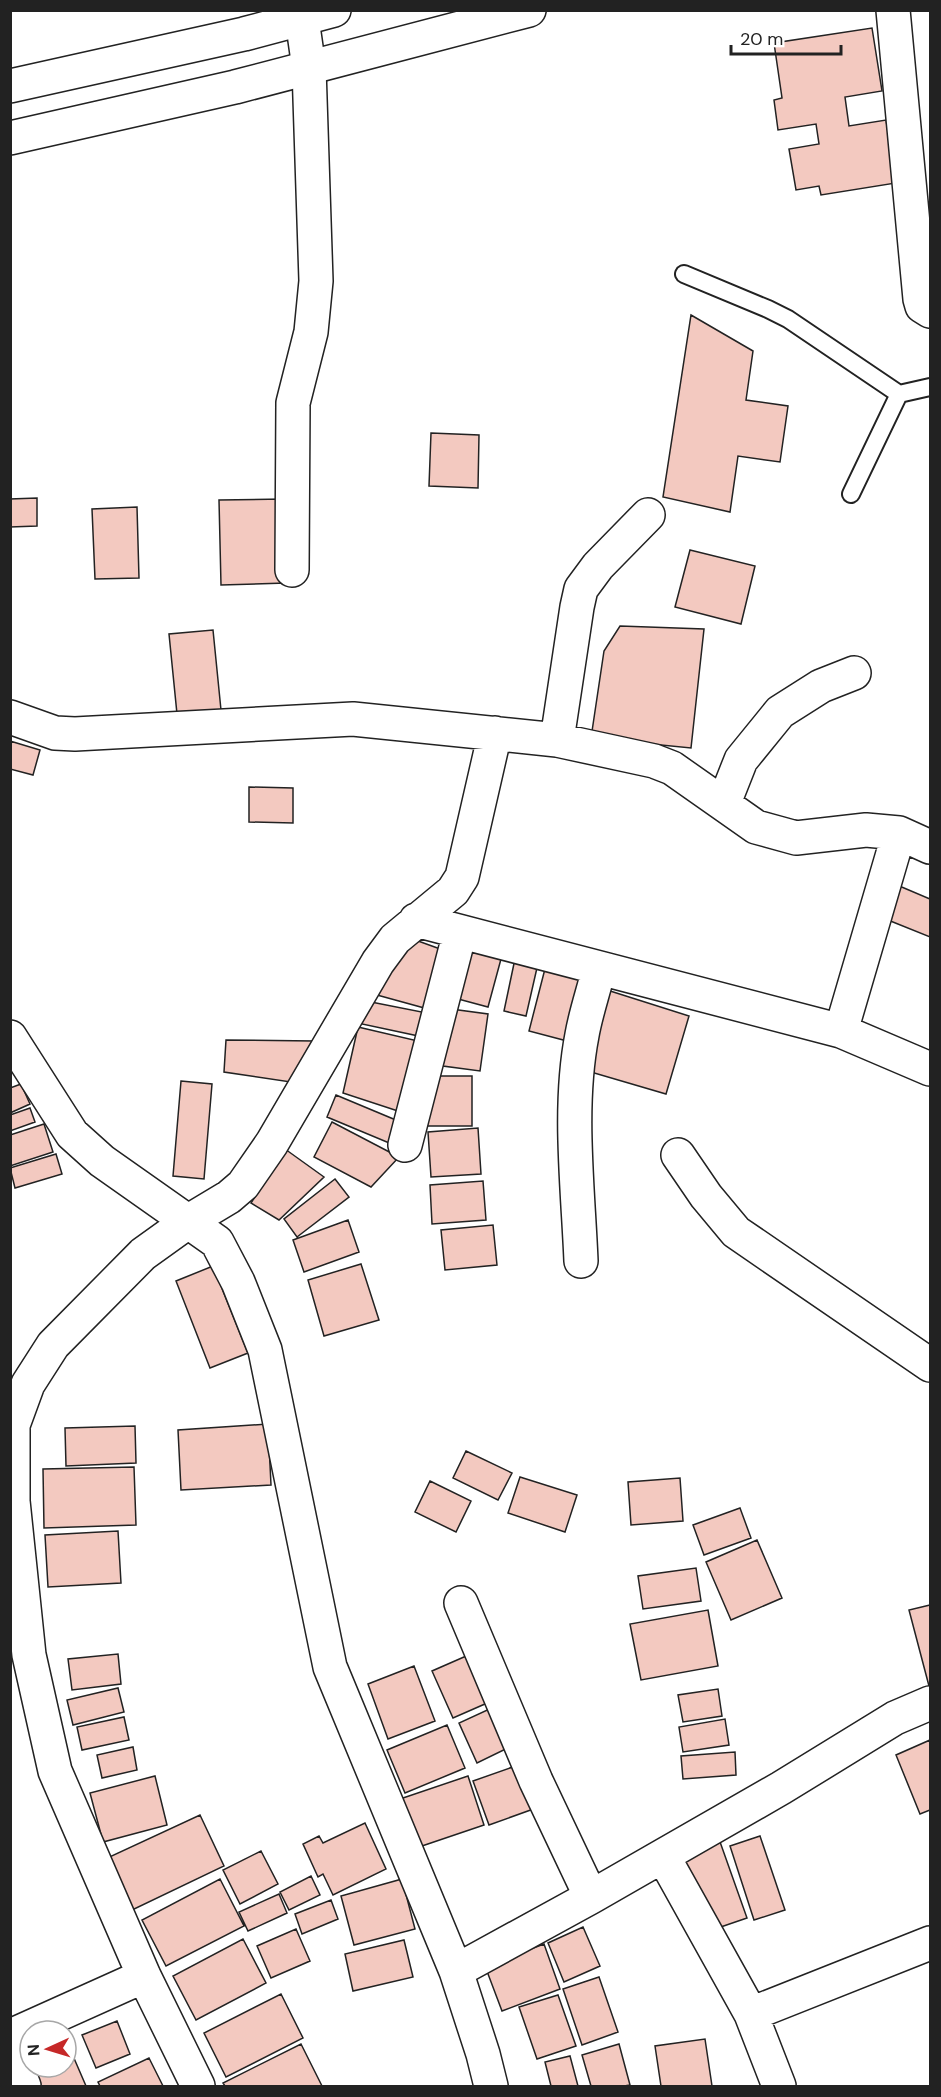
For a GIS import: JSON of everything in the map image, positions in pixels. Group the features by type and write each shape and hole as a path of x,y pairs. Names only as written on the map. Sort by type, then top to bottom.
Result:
{"street":[{"path":"10,86 244,34 334,10"},
{"path":"10,138 309,69 529,10"},
{"path":"893,10 919,169 920,299 922,306 930,311"},
{"path":"292,570 293,403 311,332 316,281 309,69 302,19"},
{"path":"557,740 577,607 582,589 598,566 648,515"},
{"path":"724,803 741,760 780,711 821,686 854,673"},
{"path":"10,717 55,733 75,734 353,719 557,740 654,761 672,768 756,827 796,838 866,830 899,833 930,847"},
{"path":"198,2086 144,1976 55,1772 30,1655 13,1501 12,1425 28,1384 53,1346 143,1254 189,1221 230,1197 243,1185 272,1143 378,962 395,939 453,891 462,877 495,733"},
{"path":"841,1031 899,833"},
{"path":"416,920 841,1031 930,1069"},
{"path":"405,1145 460,932"},
{"path":"581,1261 575,1120 582,1035 599,968"},
{"path":"10,1037 72,1134 102,1161 217,1242 238,1282 265,1350 330,1667 456,1971 491,2086"},
{"path":"678,1155 706,1196 736,1232 930,1365"},
{"path":"461,1603 536,1781 591,1897"},
{"path":"456,1971 781,1788 895,1718 930,1703"},
{"path":"663,1856 751,2014 779,2086"},
{"path":"751,2014 930,1943"},
{"path":"24,2086 13,2058 12,2045 15,2034 144,1976"}],"lane":[{"path":"684,274 788,319 899,394 930,387"},
{"path":"851,494 899,394"}],"building":[{"path":"872,28 882,91 845,97 849,126 886,120 896,183 821,195 819,186 796,190 789,149 819,144 816,124 778,130 774,100 782,98 774,43"},
{"path":"691,315 753,351 746,400 788,406 780,462 738,456 730,512 663,497"},
{"path":"431,433 479,435 478,488 429,486"},
{"path":"37,498 37,526 10,527 10,499"},
{"path":"284,499 286,583 221,585 219,500"},
{"path":"137,507 139,578 95,579 92,509"},
{"path":"690,550 755,566 741,624 675,607"},
{"path":"620,626 704,629 691,748 591,738 604,651"},
{"path":"213,630 222,720 178,724 169,634"},
{"path":"10,741 40,750 33,775 10,769"},
{"path":"249,787 293,788 293,823 249,822"},
{"path":"897,885 930,899 930,937 883,918"},
{"path":"407,937 443,950 428,1009 377,995"},
{"path":"461,948 501,959 488,1007 447,996"},
{"path":"516,954 539,959 526,1016 504,1011"},
{"path":"547,961 589,972 571,1042 529,1031"},
{"path":"607,990 689,1016 666,1094 584,1070"},
{"path":"366,1001 432,1014 428,1038 362,1024"},
{"path":"451,1009 488,1014 480,1071 443,1066"},
{"path":"358,1027 418,1041 401,1112 343,1093"},
{"path":"226,1040 314,1041 304,1084 224,1072"},
{"path":"427,1076 472,1076 472,1126 427,1126"},
{"path":"181,1081 212,1084 204,1179 173,1176"},
{"path":"21,1084 30,1104 10,1113 10,1088"},
{"path":"336,1095 403,1123 394,1145 327,1117"},
{"path":"30,1108 35,1122 10,1131 10,1115"},
{"path":"332,1122 399,1157 371,1187 314,1157"},
{"path":"44,1124 53,1152 10,1166 10,1135"},
{"path":"478,1128 481,1174 431,1177 428,1132"},
{"path":"285,1149 324,1177 279,1220 251,1203"},
{"path":"56,1154 62,1174 15,1188 10,1168"},
{"path":"335,1179 349,1197 297,1237 284,1219"},
{"path":"483,1181 486,1220 432,1224 430,1185"},
{"path":"348,1220 359,1252 304,1272 293,1240"},
{"path":"493,1225 497,1265 445,1270 441,1230"},
{"path":"361,1264 379,1320 324,1336 308,1280"},
{"path":"213,1266 248,1353 210,1368 176,1281"},
{"path":"268,1424 271,1485 181,1490 178,1430"},
{"path":"135,1426 136,1463 66,1466 65,1428"},
{"path":"466,1451 512,1473 498,1500 453,1478"},
{"path":"134,1467 136,1525 44,1528 43,1469"},
{"path":"520,1477 577,1495 565,1532 508,1513"},
{"path":"680,1478 683,1521 631,1525 628,1482"},
{"path":"430,1481 471,1501 456,1532 415,1512"},
{"path":"740,1508 751,1538 704,1555 693,1525"},
{"path":"118,1531 121,1583 48,1587 45,1535"},
{"path":"757,1540 782,1598 731,1620 706,1562"},
{"path":"696,1568 701,1601 643,1609 638,1576"},
{"path":"930,1605 930,1685 929,1686 909,1610"},
{"path":"708,1610 718,1666 641,1680 630,1624"},
{"path":"473,1653 494,1700 453,1718 432,1671"},
{"path":"118,1654 121,1684 72,1690 68,1659"},
{"path":"414,1666 435,1721 388,1739 368,1684"},
{"path":"118,1688 124,1712 73,1725 67,1700"},
{"path":"718,1689 722,1716 683,1722 678,1695"},
{"path":"496,1706 514,1745 477,1763 459,1723"},
{"path":"124,1717 129,1740 82,1750 77,1727"},
{"path":"725,1719 729,1745 683,1752 679,1727"},
{"path":"447,1725 465,1768 405,1793 387,1750"},
{"path":"930,1740 930,1810 920,1814 896,1755"},
{"path":"133,1747 137,1770 102,1778 97,1755"},
{"path":"735,1752 736,1775 683,1779 681,1756"},
{"path":"524,1763 539,1807 489,1825 473,1781"},
{"path":"155,1776 167,1825 103,1842 90,1793"},
{"path":"468,1776 484,1825 416,1848 400,1799"},
{"path":"200,1815 224,1866 130,1911 105,1859"},
{"path":"365,1823 386,1869 333,1895 323,1874 318,1877 303,1844 319,1836 323,1843"},
{"path":"760,1836 785,1910 754,1920 730,1846"},
{"path":"719,1839 747,1918 709,1931 681,1852"},
{"path":"261,1851 278,1884 240,1904 223,1870"},
{"path":"311,1876 320,1895 289,1910 280,1892"},
{"path":"220,1879 244,1926 166,1966 142,1920"},
{"path":"402,1879 415,1929 354,1945 341,1896"},
{"path":"279,1894 287,1913 248,1931 239,1912"},
{"path":"331,1900 338,1919 302,1934 295,1914"},
{"path":"583,1927 600,1966 564,1982 548,1943"},
{"path":"296,1929 310,1961 271,1978 257,1946"},
{"path":"243,1939 266,1983 196,2020 173,1976"},
{"path":"404,1940 413,1977 353,1991 345,1954"},
{"path":"544,1944 560,1989 502,2011 485,1966"},
{"path":"599,1977 618,2032 582,2045 563,1989"},
{"path":"281,1994 303,2038 226,2077 204,2033"},
{"path":"558,1995 576,2046 537,2059 519,2007"},
{"path":"117,2021 130,2054 96,2068 82,2035"},
{"path":"705,2039 712,2086 661,2086 655,2046"},
{"path":"301,2044 322,2086 225,2086 223,2083"},
{"path":"619,2044 630,2085 591,2086 582,2055"},
{"path":"570,2056 578,2086 551,2086 545,2062"},
{"path":"149,2058 163,2086 100,2086 98,2082"},
{"path":"78,2068 86,2086 38,2086 35,2079 78,2079"}]}
